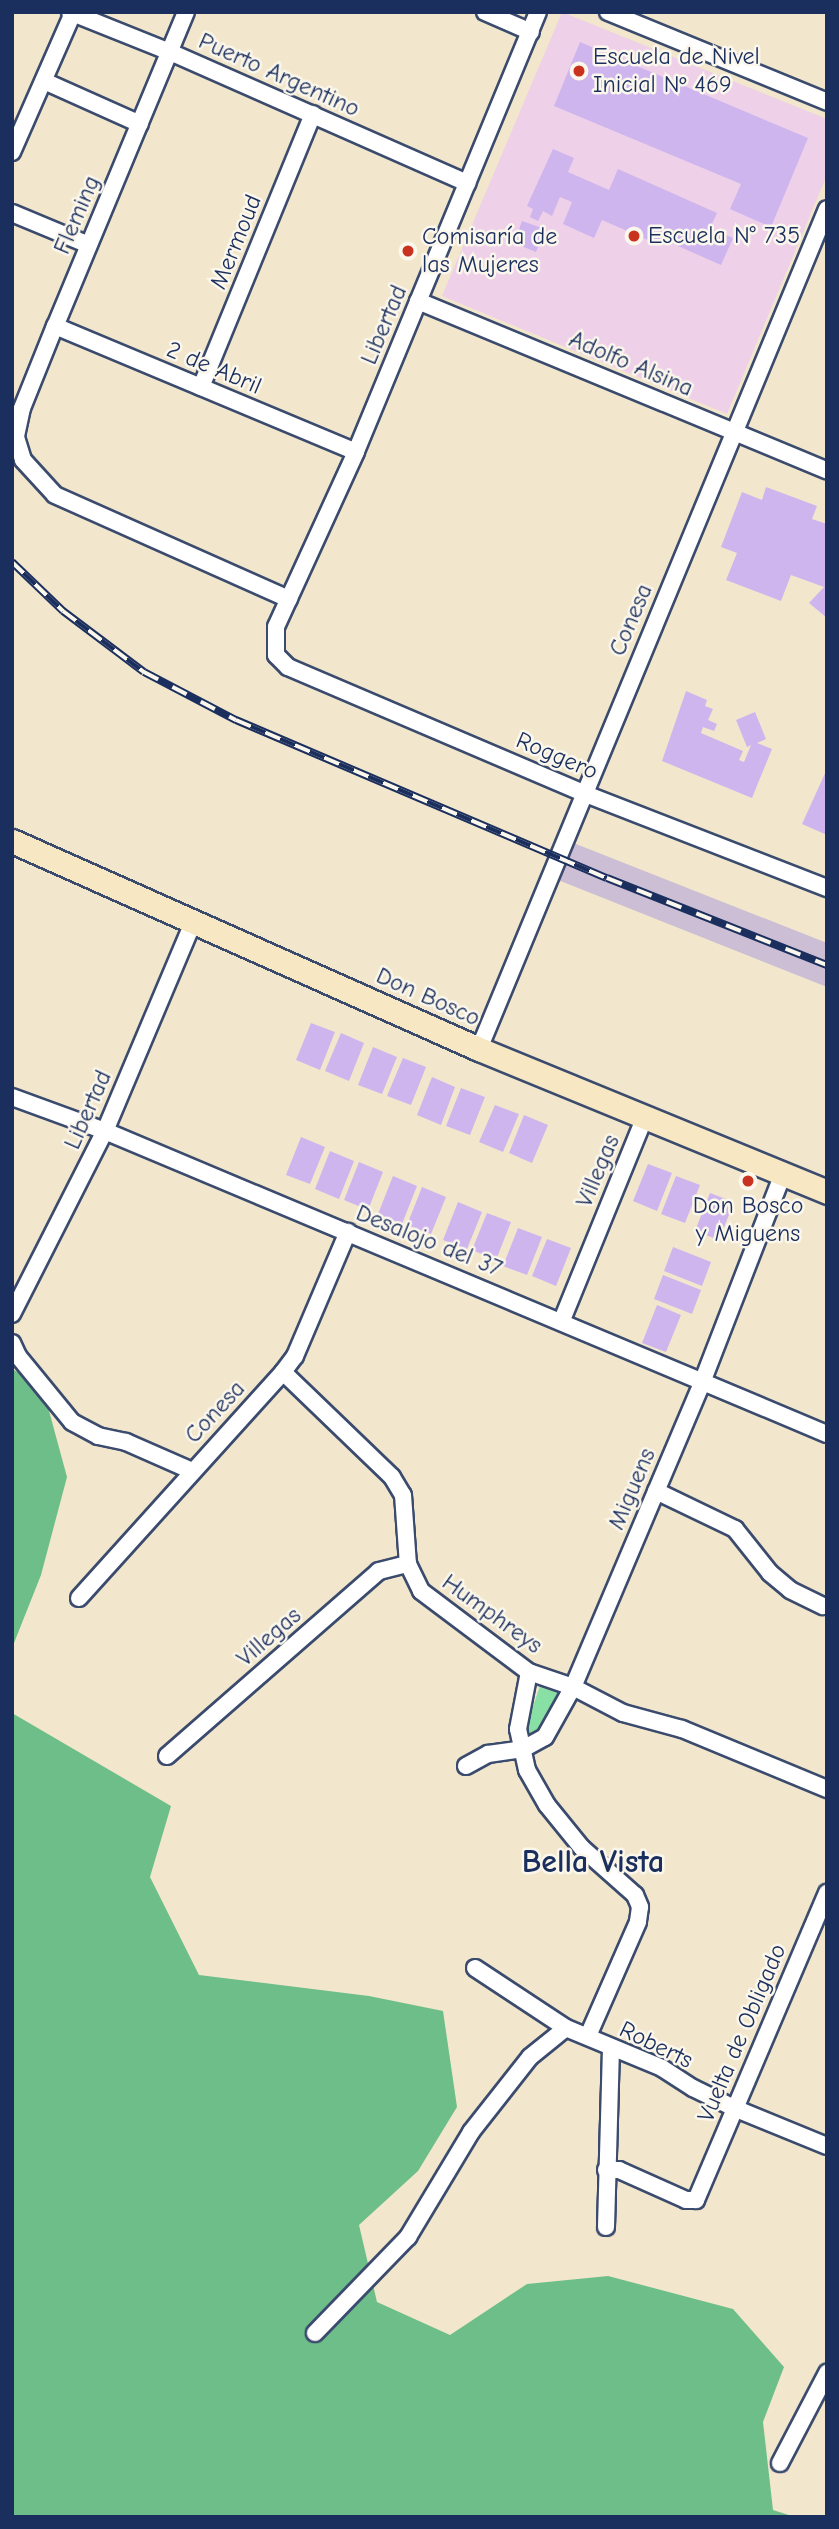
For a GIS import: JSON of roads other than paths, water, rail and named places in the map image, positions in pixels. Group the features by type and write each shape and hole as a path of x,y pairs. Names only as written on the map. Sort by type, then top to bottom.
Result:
{"street":[{"name":"Fleming","path":"186,12 22,408 16,437 23,460 55,495 289,598"},
{"path":"485,12 531,32"},
{"name":"Libertad","path":"276,655 276,627 356,452 538,12"},
{"path":"608,12 827,102"},
{"name":"Puerto Argentino","path":"72,13 170,52 467,183"},
{"path":"12,152 72,13"},
{"path":"44,81 140,124"},
{"name":"Mermoud","path":"201,387 313,114"},
{"name":"Conesa","path":"479,1049 827,209"},
{"path":"12,213 89,245"},
{"name":"Adolfo Alsina","path":"418,301 827,470"},
{"name":"2 de Abril","path":"55,326 356,452"},
{"name":"Roggero","path":"276,655 288,667 583,793 827,888"},
{"name":"Don Bosco","path":"12,841 479,1049 827,1192"},
{"name":"Libertad","path":"12,1314 105,1131 194,920"},
{"name":"Desalojo del 37","path":"12,1097 105,1131 562,1320 827,1434"},
{"name":"Villegas","path":"562,1320 645,1117"},
{"name":"Miguens","path":"466,1766 488,1754 523,1749 545,1737 573,1687 703,1380 783,1174"},
{"name":"Conesa","path":"79,1598 295,1356 348,1232"},
{"path":"12,1343 18,1356 72,1422 99,1436 126,1442 192,1471"},
{"name":"Humphreys","path":"283,1372 392,1477 403,1494 408,1564 421,1591 529,1672 573,1687 623,1713 682,1729 827,1789"},
{"path":"656,1491 735,1529 770,1573 790,1590 823,1605"},
{"name":"Villegas","path":"167,1756 379,1571 408,1564"},
{"path":"529,1672 518,1729 527,1770 547,1805 582,1849 635,1895 640,1907 638,1922 588,2036"},
{"name":"Vuelta de Obligado","path":"606,2170 618,2170 686,2200 696,2200 702,2191 734,2108 819,1930 827,1893"},
{"name":"Roberts","path":"475,1968 566,2028 662,2068 693,2088 734,2108 827,2146"},
{"path":"315,2333 408,2237 471,2132 530,2057 566,2028"},
{"path":"606,2227 611,2048"},
{"path":"780,2463 827,2373"}],"railway":[{"path":"12,562 63,611 144,672 236,720 607,878 827,965"}],"place":[{"name":"Escuela de Nivel Inicial Nº 469","path":"579,71"},
{"name":"Escuela N° 735","path":"634,236"},
{"name":"Comisaría de las Mujeres","path":"408,251"},
{"name":"Don Bosco y Miguens","path":"748,1181"}],"district":[{"name":"Bella Vista","path":"593,1862"}]}
